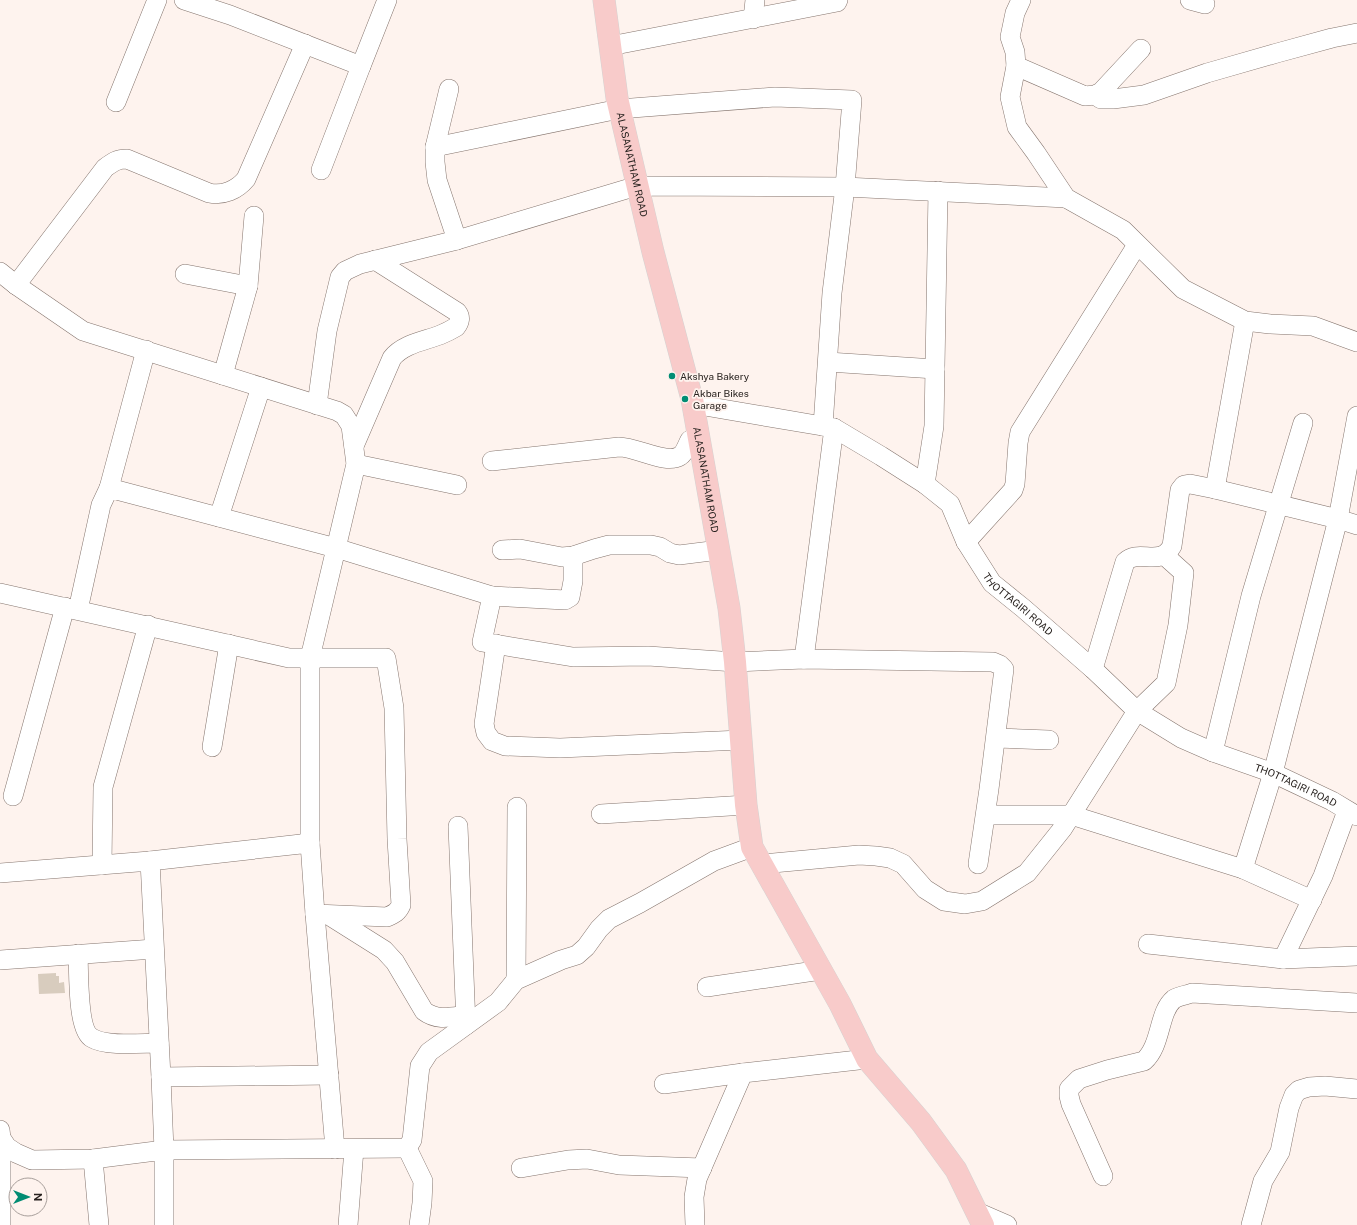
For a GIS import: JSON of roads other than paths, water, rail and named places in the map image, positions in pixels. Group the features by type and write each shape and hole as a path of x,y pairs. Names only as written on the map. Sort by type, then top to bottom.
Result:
{"main road":[{"name":"ALASANATHAM ROAD","path":"604,0 619,109 653,252 693,404 729,608 735,662 746,805 757,855"},
{"path":"757,855 840,1004 867,1059 920,1122 956,1170 980,1219"}],"street":[{"path":"116,102 157,0"},
{"path":"184,0 230,15 361,66"},
{"path":"320,170 387,0"},
{"path":"753,19 755,0"},
{"path":"610,46 753,19 837,2 838,0"},
{"path":"1021,0 1015,13 1010,38 1015,52 1016,66 1010,97 1017,127 1036,152 1066,198"},
{"path":"1095,95 1101,99 1144,95 1276,53 1357,33"},
{"path":"16,285 105,168 113,161 127,159 209,193 223,194 240,186 246,179 305,44"},
{"path":"1016,66 1085,96 1095,95 1101,92 1141,49"},
{"path":"449,89 435,148 435,162 438,180 457,240"},
{"path":"435,148 619,109 775,97 852,100 845,187 832,293 828,362 828,427 804,659"},
{"path":"317,405 327,331 340,276 345,271 360,264 457,240 637,186 845,187 1066,198 1123,230 1183,290 1245,321 1313,326 1357,342"},
{"path":"925,484 934,426 938,191"},
{"path":"224,375 248,286 254,216"},
{"path":"966,542 1013,490 1015,484 1020,432 1137,245"},
{"path":"335,1149 329,1075 321,914 310,843 310,658 336,548 355,455 392,358 395,353 405,347 442,335 456,327 460,319 457,312 375,260"},
{"path":"0,272 16,285 84,330 344,415 351,426 355,455"},
{"path":"185,274 248,286"},
{"path":"1216,489 1245,321"},
{"path":"13,796 72,608 101,505 109,488 146,350"},
{"path":"828,362 935,369"},
{"path":"219,517 261,387"},
{"name":"THOTTAGIRI ROAD","path":"693,404 828,427 925,484 950,504 966,542 992,583 1093,669 1137,711 1181,738 1213,752 1273,773 1332,801 1352,813"},
{"path":"1243,869 1273,773 1338,519 1357,416"},
{"path":"1213,752 1252,596 1303,423"},
{"path":"492,460 619,447 638,450 664,459 682,454 690,440 698,438"},
{"path":"355,455 457,485"},
{"path":"1093,669 1125,562 1133,556 1157,558 1170,551 1182,487 1186,484 1216,489 1357,525"},
{"path":"109,488 336,548 492,596 565,600 570,597 573,581 573,556"},
{"path":"502,550 520,549 562,557 573,556 594,548 622,545 651,545 679,555 719,550"},
{"path":"407,1148 412,1140 420,1066 429,1052 466,1020 498,1002 516,980 561,960 578,955 609,919 714,861 757,855 859,855 890,858 903,864 925,890 944,901 965,904 982,901 1027,873 1063,828 1137,711 1166,683 1178,625 1184,573 1164,555"},
{"path":"0,593 148,625 289,658 386,658 394,708 397,839 401,905 395,913 387,917 321,914"},
{"path":"492,596 482,642 572,657 648,656 735,662 804,659 993,662 1000,665 1004,669 986,815 978,864"},
{"path":"102,865 103,786 148,625"},
{"path":"212,747 230,644"},
{"path":"496,644 484,724 486,733 492,741 505,746 560,748 741,740"},
{"path":"996,738 1049,740"},
{"path":"601,814 746,805"},
{"path":"516,980 517,807"},
{"path":"1284,959 1352,813"},
{"path":"986,815 1071,816 1243,869 1312,900"},
{"path":"458,826 466,1020"},
{"path":"0,874 150,861 310,843"},
{"path":"150,861 160,1043 164,1150 164,1225"},
{"path":"321,914 384,950 395,962 424,1011 428,1014 438,1018 466,1020"},
{"path":"1148,944 1284,959 1357,956"},
{"path":"0,960 154,949"},
{"path":"78,954 82,1019 86,1034 91,1038 105,1043 160,1043"},
{"path":"707,987 821,970"},
{"path":"1103,1176 1071,1104 1069,1089 1079,1079 1107,1070 1144,1061 1149,1057 1155,1046 1169,1005 1176,998 1192,993 1357,1003"},
{"path":"664,1084 743,1073 867,1059"},
{"path":"695,1225 697,1179 743,1073"},
{"path":"161,1077 329,1075"},
{"path":"1251,1225 1263,1181 1280,1152 1289,1108 1294,1095 1299,1090 1308,1087 1325,1086 1357,1089"},
{"path":"1,1134 7,1147 32,1160 93,1159 164,1150 407,1148"},
{"path":"1,1134 1,1225"},
{"path":"348,1225 354,1148"},
{"path":"407,1148 423,1181 419,1225"},
{"path":"93,1159 99,1225"},
{"path":"521,1168 568,1160 587,1159 619,1165 702,1168"},
{"path":"980,1219 1007,1225"}],"place":[{"name":"Akshya Bakery","path":"672,376"},
{"name":"Akbar Bikes Garage","path":"685,399"}]}
